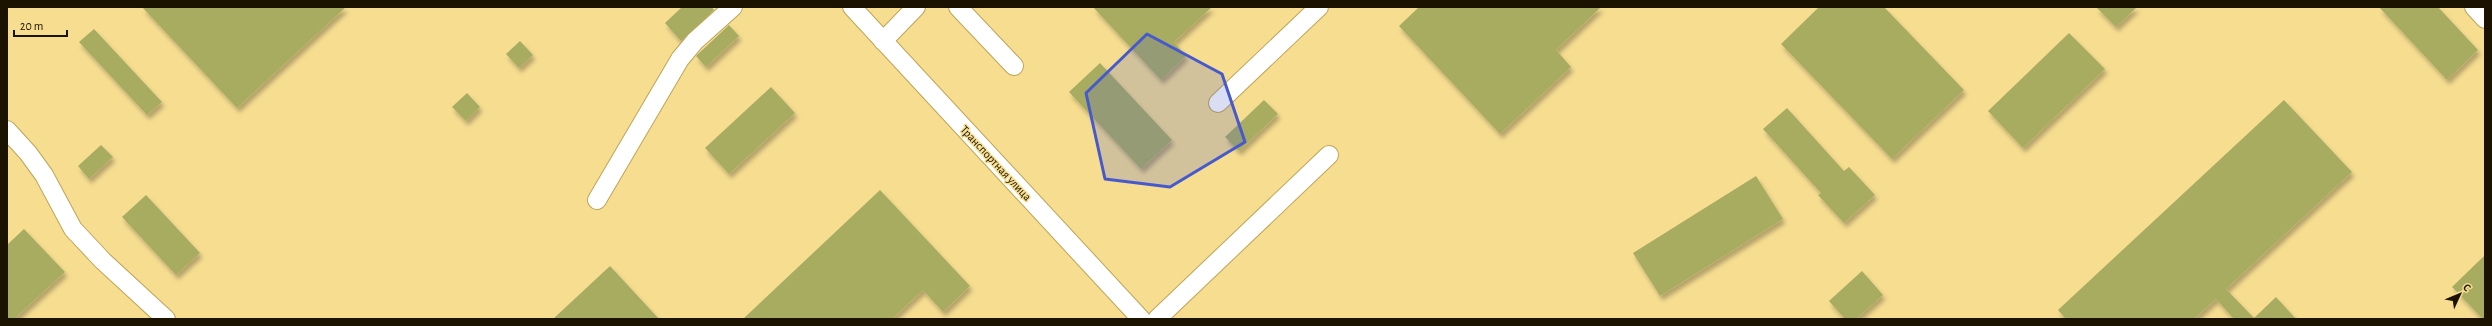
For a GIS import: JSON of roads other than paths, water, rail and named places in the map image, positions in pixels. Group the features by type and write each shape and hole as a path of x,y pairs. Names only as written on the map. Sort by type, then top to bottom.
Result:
{"street":[{"path":"597,200 680,59 695,40 733,7"},
{"name":"Транспортная улица","path":"852,7 1141,319"},
{"path":"883,41 916,7"},
{"path":"958,7 1014,66"},
{"path":"1218,103 1318,7"},
{"path":"2474,7 2485,19"},
{"path":"7,130 28,153 44,175 73,229 103,261 166,319"},
{"path":"1157,319 1329,156"}]}
